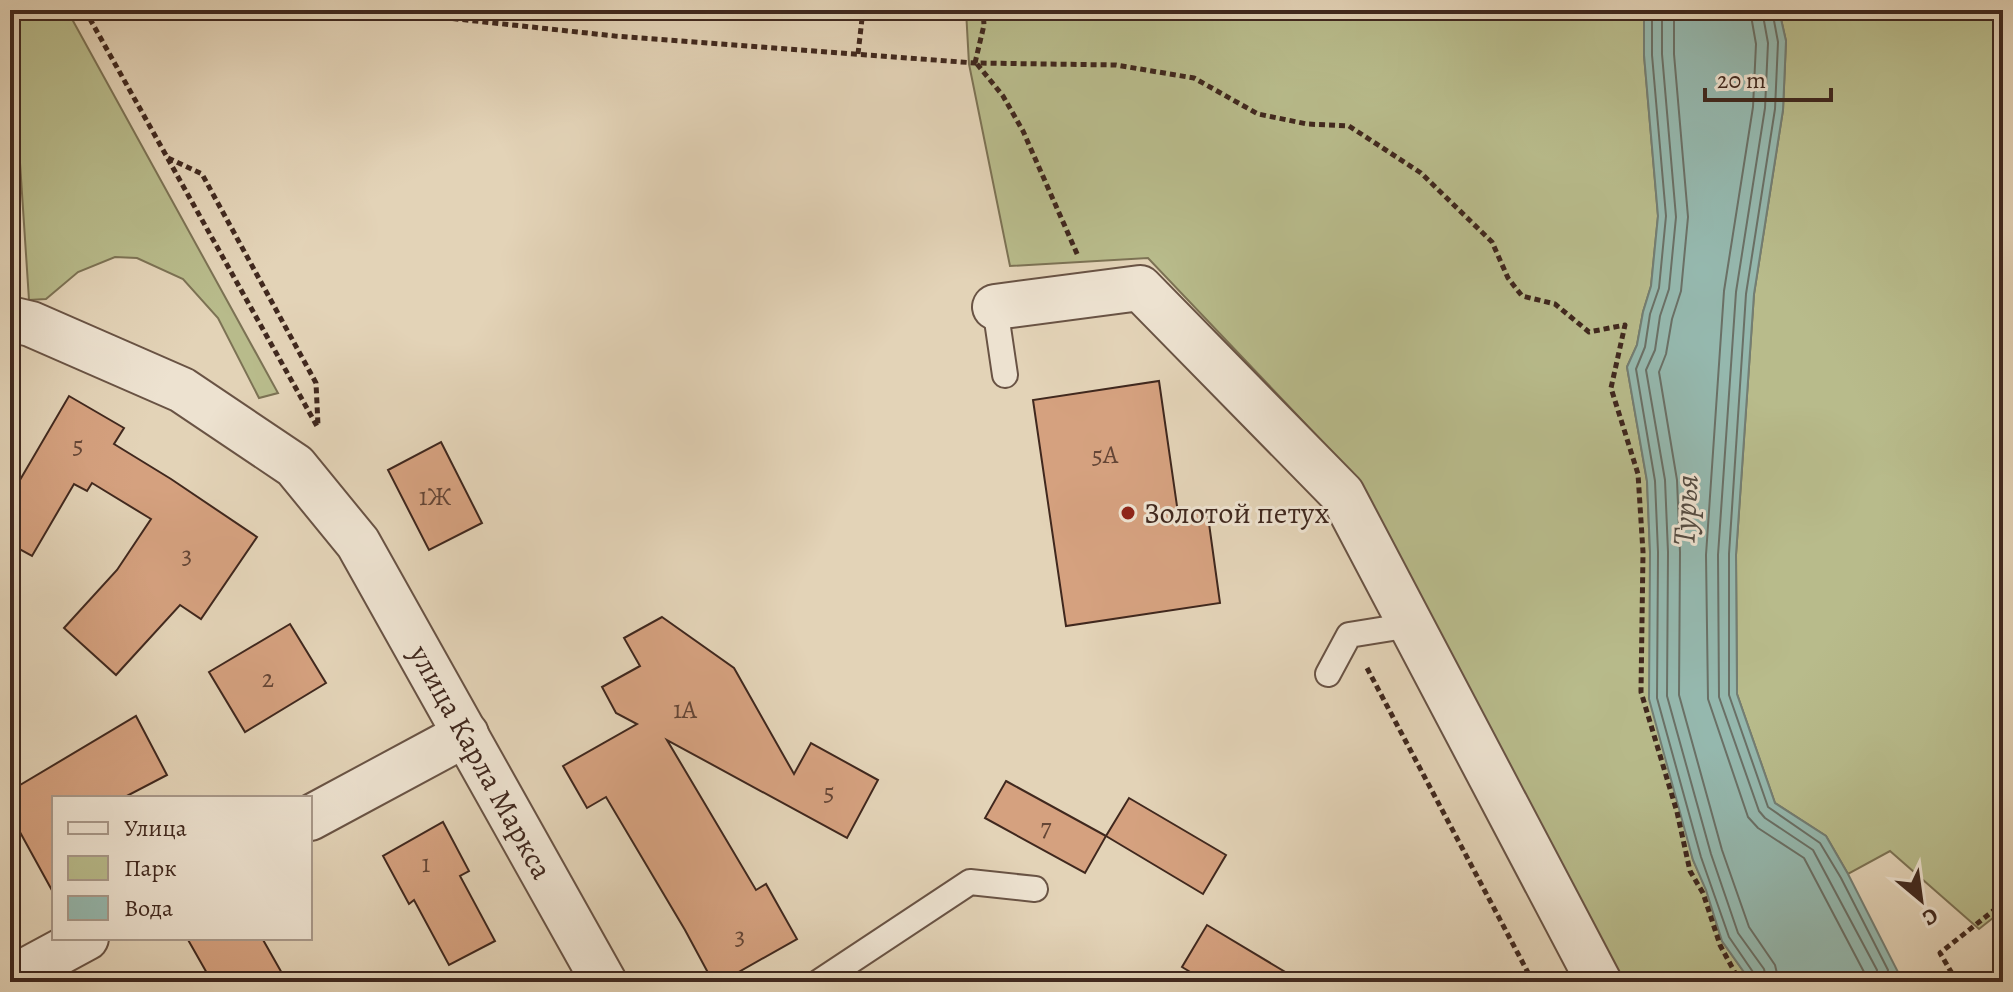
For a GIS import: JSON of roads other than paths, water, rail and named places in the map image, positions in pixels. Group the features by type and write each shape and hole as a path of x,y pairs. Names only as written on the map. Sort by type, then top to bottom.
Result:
{"street":[{"path":"995,307 1140,288 1342,494 1599,982"},
{"name":"улица Карла Маркса","path":"10,319 31,324 182,390 295,466 358,543 604,982"},
{"path":"312,817 466,734"},
{"path":"10,979 82,940"}],"lane":[{"path":"995,307 1005,375"},
{"path":"1328,674 1349,635 1411,625"},
{"path":"819,982 970,882 1035,889"}],"water":[{"name":"Турья","path":"1644,10 1779,10 1786,41 1783,110 1754,294 1736,555 1737,694 1775,803 1826,836 1900,976 1888,982 1751,982 1722,941 1693,860 1649,699 1647,481 1627,367 1637,345 1651,286 1658,216 1644,55"}],"place":[{"name":"Золотой петух","path":"1128,513"}]}
